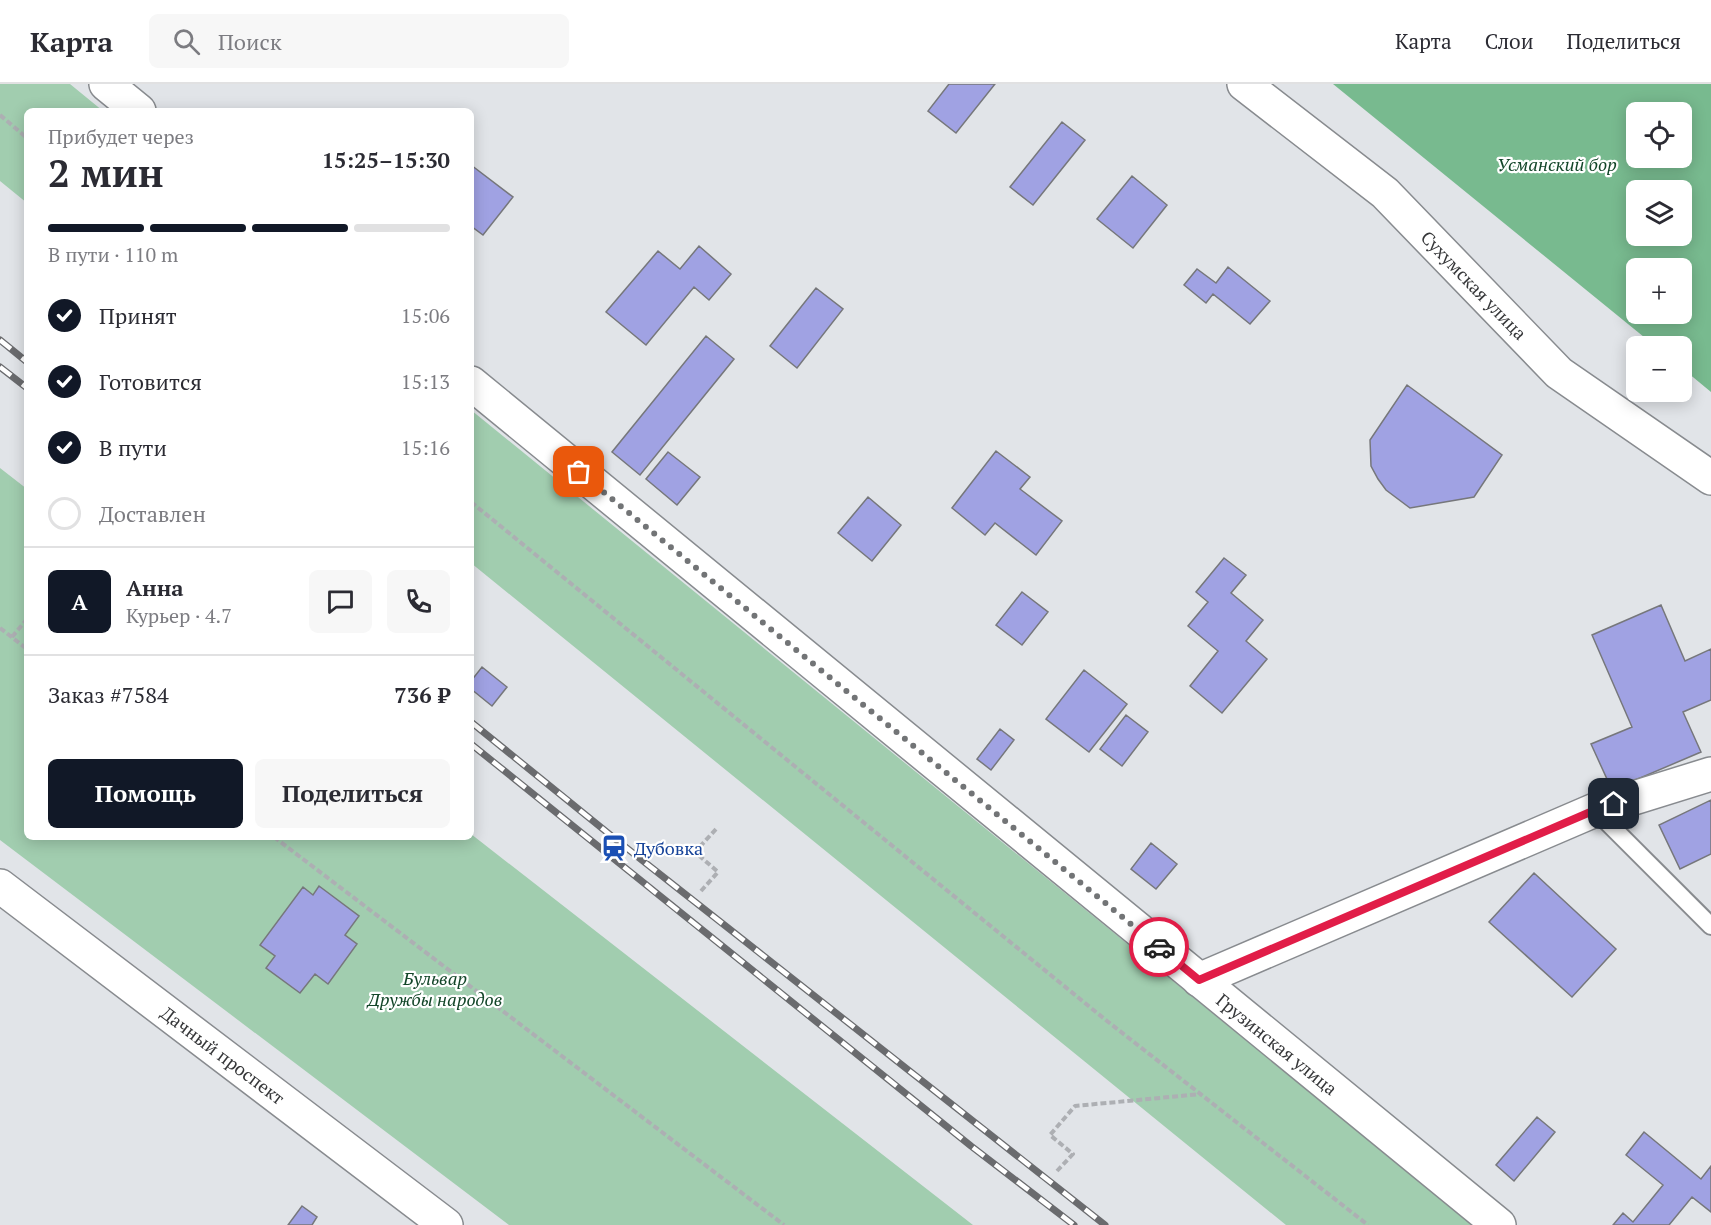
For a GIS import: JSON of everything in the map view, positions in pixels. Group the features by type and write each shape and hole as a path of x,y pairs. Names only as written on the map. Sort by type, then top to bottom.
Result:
{"street":[{"path":"106,84 135,108"},
{"name":"Сухумская улица","path":"1244,84 1385,193 1559,374 1711,478"},
{"name":"Грузинская улица","path":"474,385 1499,1225"},
{"path":"1199,980 1595,810 1711,774"},
{"name":"Дачный проспект","path":"0,885 446,1225"}],"lane":[{"path":"1595,810 1711,926"}],"path":[{"path":"0,116 24,136"},
{"path":"474,504 1098,1013 1368,1225"},
{"path":"12,637 24,623"},
{"path":"0,628 24,647"},
{"path":"701,891 718,872 695,852 717,828"},
{"path":"278,840 784,1225"},
{"path":"1057,1171 1073,1154 1050,1135 1075,1106 1201,1094"}],"green space":[{"path":"0,84 70,84 99,108 24,108 24,201 0,181"},
{"name":"Усманский бор","path":"1333,84 1711,84 1711,392 1692,376 1692,336 1643,336 1628,324 1692,324 1692,258 1626,258 1626,322"},
{"path":"474,412 1473,1225 1286,1225 474,565"},
{"name":"Бульвар Дружбы народов","path":"0,468 24,487 24,840 474,840 474,836 973,1225 509,1225 0,840"}],"building":[{"path":"949,84 995,84 956,133 928,111"},
{"path":"1062,122 1085,140 1033,205 1010,187"},
{"path":"474,167 513,197 483,235 474,228"},
{"path":"1132,176 1167,205 1133,248 1097,219"},
{"path":"699,246 731,274 709,300 694,287 646,345 606,312 658,251 680,269"},
{"path":"1228,267 1270,301 1250,324 1213,294 1206,303 1184,285 1197,269 1216,283"},
{"path":"816,288 843,309 797,368 770,346"},
{"path":"706,336 734,359 640,475 612,452"},
{"path":"1407,385 1502,455 1474,497 1410,508 1386,490 1378,479 1371,466 1370,440"},
{"path":"996,451 1030,477 1020,489 1062,521 1036,555 995,523 985,535 952,508"},
{"path":"668,452 700,477 677,505 646,479"},
{"path":"868,497 901,525 872,561 838,533"},
{"path":"1224,558 1246,575 1231,593 1263,620 1246,641 1267,659 1222,713 1190,686 1218,651 1188,626 1208,602 1196,592"},
{"path":"1022,592 1048,612 1022,645 996,625"},
{"path":"1661,605 1685,661 1711,649 1711,700 1683,712 1701,752 1612,790 1591,744 1632,727 1592,635"},
{"path":"482,667 507,687 492,706 474,691 474,677"},
{"path":"1084,670 1127,704 1089,752 1046,719"},
{"path":"1126,715 1148,732 1122,766 1100,749"},
{"path":"1000,729 1014,740 991,770 977,759"},
{"path":"1711,800 1711,854 1680,869 1659,825"},
{"path":"1151,843 1177,864 1156,889 1131,869"},
{"path":"1534,873 1616,949 1572,997 1489,922"},
{"path":"319,886 359,916 345,935 357,944 328,984 315,974 300,993 266,968 275,956 260,945 303,887 313,895"},
{"path":"1537,1117 1555,1132 1514,1181 1496,1165"},
{"path":"1644,1132 1701,1179 1711,1166 1711,1212 1692,1197 1669,1225 1613,1225 1623,1213 1633,1222 1663,1185 1626,1155"},
{"path":"302,1206 317,1217 312,1225 288,1225"}],"railway":[{"path":"0,340 24,360"},
{"path":"0,367 24,386"},
{"path":"474,724 619,842 1105,1225"},
{"path":"474,746 971,1146 1074,1225"}],"way so far":[{"path":"579,472 1159,947"}],"place":[{"name":"Дубовка","path":"614,848"}],"route":[{"path":"1159,947 1199,980 1595,810 1614,804"}]}
